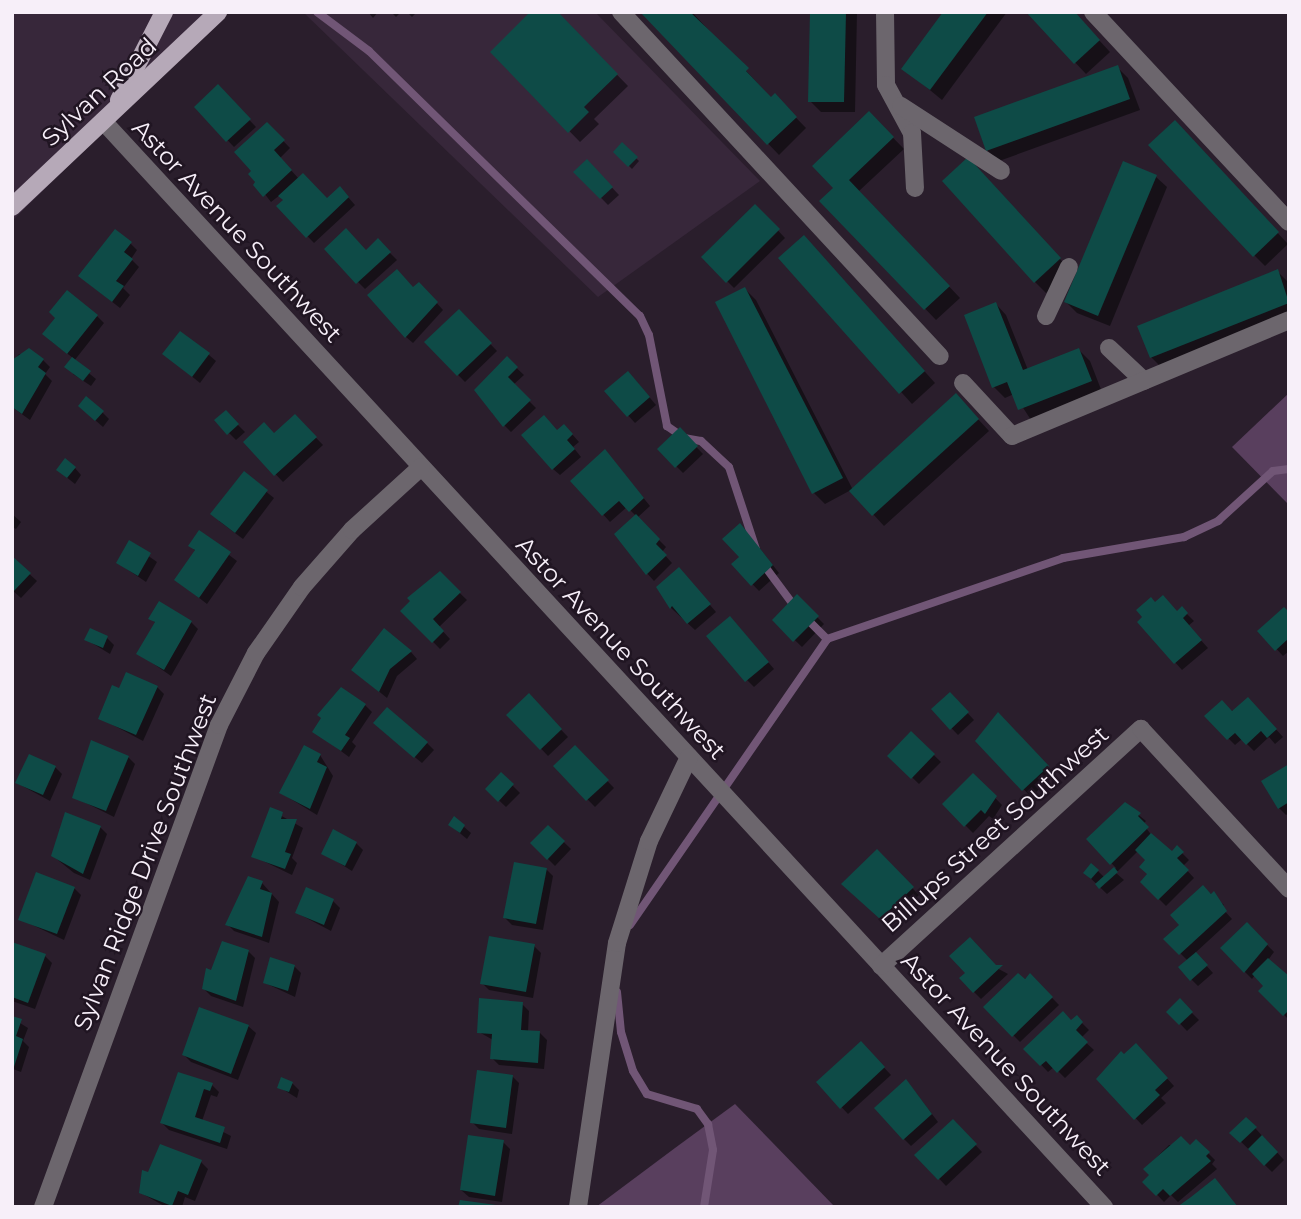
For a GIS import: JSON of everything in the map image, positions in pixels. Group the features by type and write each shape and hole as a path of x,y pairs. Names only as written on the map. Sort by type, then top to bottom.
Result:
{"main road":[{"path":"108,117 164,12"},
{"name":"Sylvan Road","path":"12,207 219,12"}],"street":[{"path":"621,12 940,356"},
{"path":"885,12 886,85 912,132 915,188"},
{"path":"1093,12 1289,222"},
{"path":"900,106 1001,170"},
{"name":"Astor Avenue Southwest","path":"108,117 421,467 1104,1207"},
{"path":"1046,316 1069,267"},
{"path":"963,383 1012,436 1289,320"},
{"path":"1110,348 1144,381"},
{"name":"Sylvan Ridge Drive Southwest","path":"43,1207 219,725 256,653 302,587 352,530 421,467"},
{"name":"Billups Street Southwest","path":"881,966 1141,729 1289,889"},
{"path":"578,1207 617,943 649,841 689,757"}],"shaded area":[{"path":"12,12 226,12 12,221"},
{"path":"303,12 595,12 760,181 598,297"},
{"path":"1289,393 1289,505 1232,447"},
{"path":"735,1104 835,1207 596,1207 675,1148"}],"building":[{"path":"530,12 558,12 618,74 584,107 589,112 568,133 490,52"},
{"path":"640,12 690,12 749,68 746,71 771,97 775,93 797,117 767,145"},
{"path":"810,12 846,12 844,102 808,102"},
{"path":"943,12 988,12 930,90 901,69"},
{"path":"1026,12 1075,12 1100,40 1074,64"},
{"path":"1118,65 1130,99 986,151 974,117"},
{"path":"218,84 251,119 226,142 194,107"},
{"path":"869,111 894,137 849,180 950,286 924,310 819,201 833,188 812,166"},
{"path":"1175,120 1279,232 1253,257 1148,145"},
{"path":"267,122 285,140 274,150 292,170 263,197 253,185 255,182 248,174 251,171 234,152"},
{"path":"622,142 638,157 628,167 613,152"},
{"path":"968,157 1061,258 1034,283 942,181"},
{"path":"587,159 613,187 600,199 573,172"},
{"path":"1123,161 1157,175 1098,316 1064,302"},
{"path":"303,173 327,198 340,186 349,197 306,238 276,206 283,200 278,196"},
{"path":"755,204 780,229 726,283 701,257"},
{"path":"346,228 366,250 378,238 391,252 356,284 324,249"},
{"path":"115,229 132,242 124,252 133,259 116,281 124,286 112,302 78,276"},
{"path":"804,235 925,371 899,394 778,258"},
{"path":"397,269 413,287 419,282 438,302 405,338 367,295"},
{"path":"1278,269 1289,303 1150,358 1137,326"},
{"path":"745,287 843,478 812,494 715,302"},
{"path":"67,290 98,315 67,354 42,334 55,318 49,312"},
{"path":"996,302 1023,370 1079,348 1092,381 1018,410 1007,382 992,388 964,315"},
{"path":"459,309 492,343 457,376 424,342"},
{"path":"180,331 210,353 192,377 162,354"},
{"path":"29,348 44,359 38,367 46,373 22,414 12,407 12,360"},
{"path":"507,356 518,367 508,377 531,400 503,427 474,390"},
{"path":"72,357 91,371 83,381 64,367"},
{"path":"628,371 650,397 627,417 604,391"},
{"path":"956,393 979,419 872,516 849,491"},
{"path":"86,396 104,411 95,421 78,406"},
{"path":"226,410 239,424 227,435 214,420"},
{"path":"295,414 317,437 274,476 243,442 264,422 274,433"},
{"path":"544,415 557,430 564,424 573,434 567,440 575,449 552,470 521,435"},
{"path":"680,427 698,446 675,468 657,449"},
{"path":"605,449 644,498 629,512 619,501 602,516 570,481"},
{"path":"65,458 76,467 67,478 56,470"},
{"path":"244,471 268,490 235,533 210,514"},
{"path":"636,514 660,539 656,544 667,555 646,575 614,534"},
{"path":"740,523 773,565 751,586 731,564 739,557 722,539"},
{"path":"199,530 231,552 199,598 174,580 195,550 188,546"},
{"path":"129,540 151,553 138,576 116,563"},
{"path":"12,556 31,573 12,593"},
{"path":"679,567 711,604 687,624 672,606 670,609 656,587"},
{"path":"440,571 461,592 433,619 444,631 432,643 400,611 410,601 407,598"},
{"path":"797,594 819,616 793,642 772,620"},
{"path":"1163,595 1177,611 1182,606 1188,613 1183,618 1202,640 1174,664 1137,622 1142,617 1136,610 1151,597 1155,602"},
{"path":"159,601 192,621 164,670 136,654 155,622 148,619"},
{"path":"1284,607 1289,612 1289,638 1275,651 1257,631"},
{"path":"730,616 769,662 745,682 706,636"},
{"path":"90,628 108,636 103,648 84,640"},
{"path":"384,628 412,651 390,669 379,692 351,670"},
{"path":"126,672 158,686 136,735 98,719 112,685 119,688"},
{"path":"341,687 366,704 345,735 350,738 341,751 312,732 321,718 317,715"},
{"path":"950,692 969,712 950,730 931,709"},
{"path":"529,693 562,729 540,750 506,715"},
{"path":"1248,697 1277,729 1267,738 1261,731 1246,745 1235,733 1227,740 1204,716 1222,700 1232,711"},
{"path":"387,707 428,742 414,758 373,723"},
{"path":"998,712 1049,766 1022,791 975,741"},
{"path":"911,731 935,754 911,779 887,756"},
{"path":"91,740 129,756 106,811 72,798"},
{"path":"304,745 321,754 317,762 327,767 310,809 279,793"},
{"path":"575,745 609,780 586,801 553,766"},
{"path":"29,754 56,766 43,795 15,783"},
{"path":"1289,764 1289,802 1278,809 1261,781"},
{"path":"501,772 514,784 498,802 485,789"},
{"path":"973,773 997,796 985,814 981,810 964,827 942,804"},
{"path":"1125,802 1141,813 1138,816 1149,827 1110,865 1086,839"},
{"path":"270,807 283,812 281,819 297,819 285,852 291,854 285,869 251,857"},
{"path":"65,812 101,826 83,874 51,856"},
{"path":"454,816 465,825 460,833 448,825"},
{"path":"548,825 565,841 547,860 530,843"},
{"path":"333,829 357,842 345,866 321,854"},
{"path":"1151,833 1172,851 1177,845 1184,852 1177,858 1189,870 1158,900 1140,882 1147,874 1139,867 1145,860 1135,850"},
{"path":"877,849 914,887 880,919 841,884"},
{"path":"514,862 547,868 536,924 503,918"},
{"path":"1091,863 1099,870 1091,879 1083,873"},
{"path":"1114,867 1118,872 1099,889 1095,884"},
{"path":"36,872 75,887 57,934 18,920"},
{"path":"248,876 263,881 260,889 272,893 262,937 225,925"},
{"path":"1203,885 1211,894 1214,891 1227,911 1179,955 1163,939 1179,925 1170,915"},
{"path":"306,887 334,899 324,925 295,913"},
{"path":"1247,922 1268,944 1244,973 1220,948"},
{"path":"489,936 535,944 526,992 480,984"},
{"path":"970,937 996,965 1003,965 973,993 959,978 965,973 949,956"},
{"path":"222,941 249,950 236,1001 202,989 206,968 211,970"},
{"path":"12,942 46,954 28,1003 12,997"},
{"path":"1196,952 1208,965 1190,981 1178,967"},
{"path":"270,957 295,965 288,991 263,983"},
{"path":"1268,958 1289,976 1289,1010 1283,1016 1258,991 1263,986 1252,974"},
{"path":"1018,973 1025,979 1030,973 1053,997 1012,1037 983,1007"},
{"path":"479,998 523,1002 521,1030 540,1031 538,1063 490,1059 492,1034 477,1033"},
{"path":"1180,998 1193,1012 1179,1025 1166,1012"},
{"path":"199,1007 249,1025 231,1074 182,1055"},
{"path":"1063,1011 1071,1020 1077,1015 1083,1022 1076,1030 1088,1042 1057,1073 1046,1061 1040,1066 1023,1049"},
{"path":"12,1016 22,1019 16,1036 23,1039 13,1070"},
{"path":"861,1041 885,1067 840,1109 816,1082"},
{"path":"1136,1043 1168,1078 1155,1090 1160,1095 1134,1120 1096,1079 1121,1051 1124,1054"},
{"path":"477,1070 513,1075 506,1128 470,1123"},
{"path":"178,1072 213,1083 210,1091 204,1089 195,1117 225,1127 220,1143 160,1123"},
{"path":"281,1077 293,1082 289,1092 277,1088"},
{"path":"906,1079 932,1114 903,1140 874,1108"},
{"path":"1246,1117 1257,1127 1240,1143 1229,1133"},
{"path":"953,1119 977,1144 938,1180 914,1155"},
{"path":"468,1135 504,1140 495,1196 460,1190"},
{"path":"1262,1135 1278,1152 1264,1166 1248,1149"},
{"path":"1181,1136 1190,1145 1196,1139 1210,1152 1206,1156 1211,1161 1170,1196 1163,1189 1156,1196 1142,1182 1149,1175 1143,1169"},
{"path":"160,1144 202,1160 188,1195 178,1191 172,1206 139,1193 142,1170 148,1172"},
{"path":"1215,1178 1238,1207 1177,1207 1191,1197"},
{"path":"460,1200 496,1205 496,1207 458,1207"}],"waterway":[{"path":"317,12 369,51 640,316 649,335 667,426 684,438 701,441 729,467 756,549"},
{"path":"630,925 827,639 1063,558 1184,537 1218,521 1273,471 1289,469"},
{"path":"763,564 795,607"},
{"path":"804,616 827,639"},
{"path":"617,992 621,1032 633,1071 647,1094 697,1109 708,1124 713,1150 704,1207"}]}
